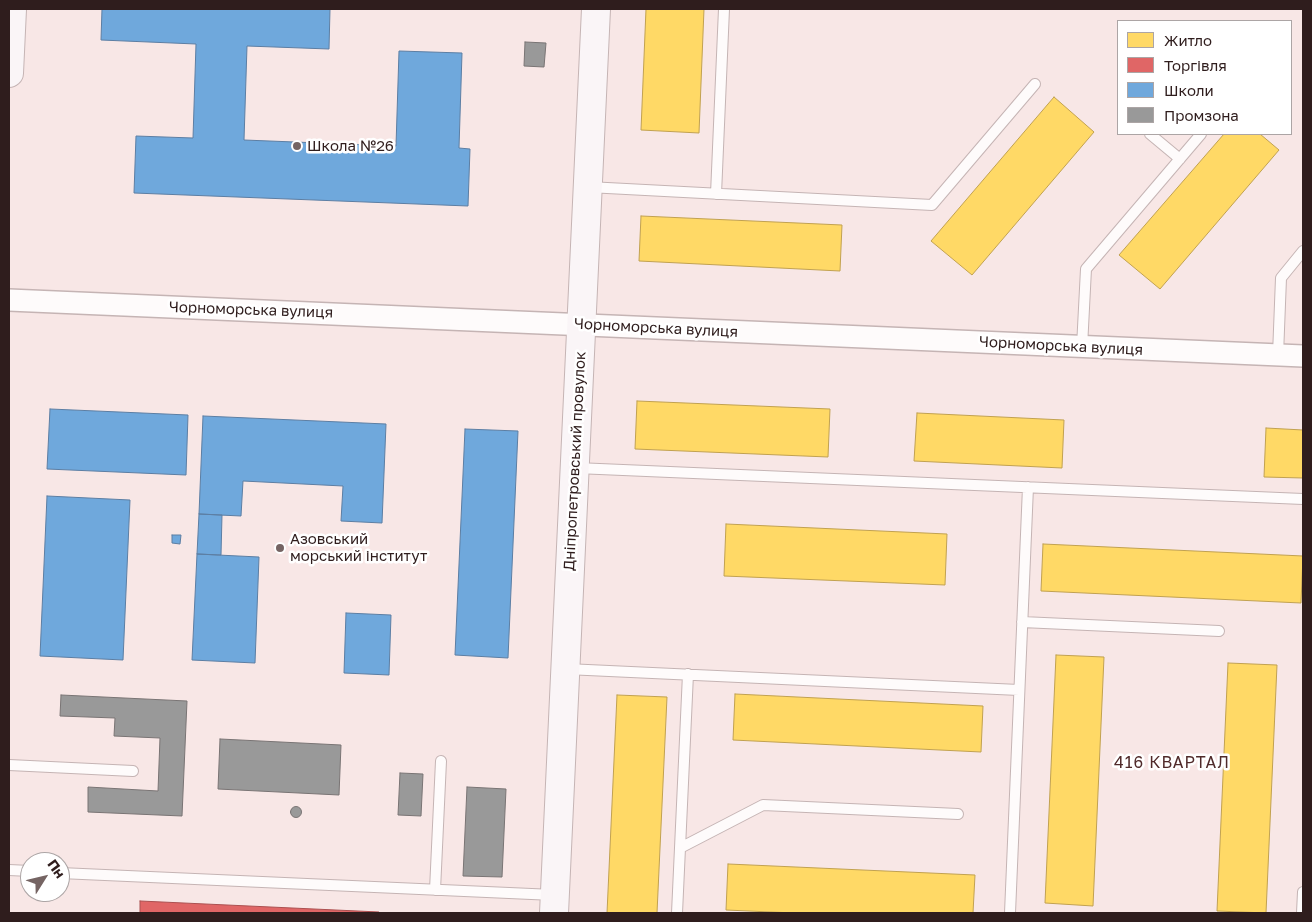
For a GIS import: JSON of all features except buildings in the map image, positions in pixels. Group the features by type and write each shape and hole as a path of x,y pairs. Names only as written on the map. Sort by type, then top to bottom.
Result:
{"main road":[{"path":"9,73 12,9"},
{"name":"Дніпропетровський провулок","path":"555,904 596,9"}],"street":[{"name":"Чорноморська вулиця","path":"9,300 1303,356"}],"lane":[{"path":"716,194 724,9"},
{"path":"588,187 932,205 1035,84"},
{"path":"1151,135 1180,159"},
{"path":"1082,346 1086,269 1200,135"},
{"path":"1278,355 1281,278 1303,251"},
{"path":"575,468 1303,500"},
{"path":"1010,913 1028,487"},
{"path":"1022,622 1219,631"},
{"path":"566,669 1019,690"},
{"path":"678,913 688,674"},
{"path":"435,890 441,761"},
{"path":"9,765 134,771"},
{"path":"680,848 763,805 958,814"},
{"path":"70,873 435,890 555,904"},
{"path":"1302,913 1303,892"}],"place":[{"name":"Школа №26","path":"297,146"},
{"name":"Азовський морський інститут","path":"280,548"}],"district":[{"name":"416 КВАРТАЛ","path":"1172,763"}]}
